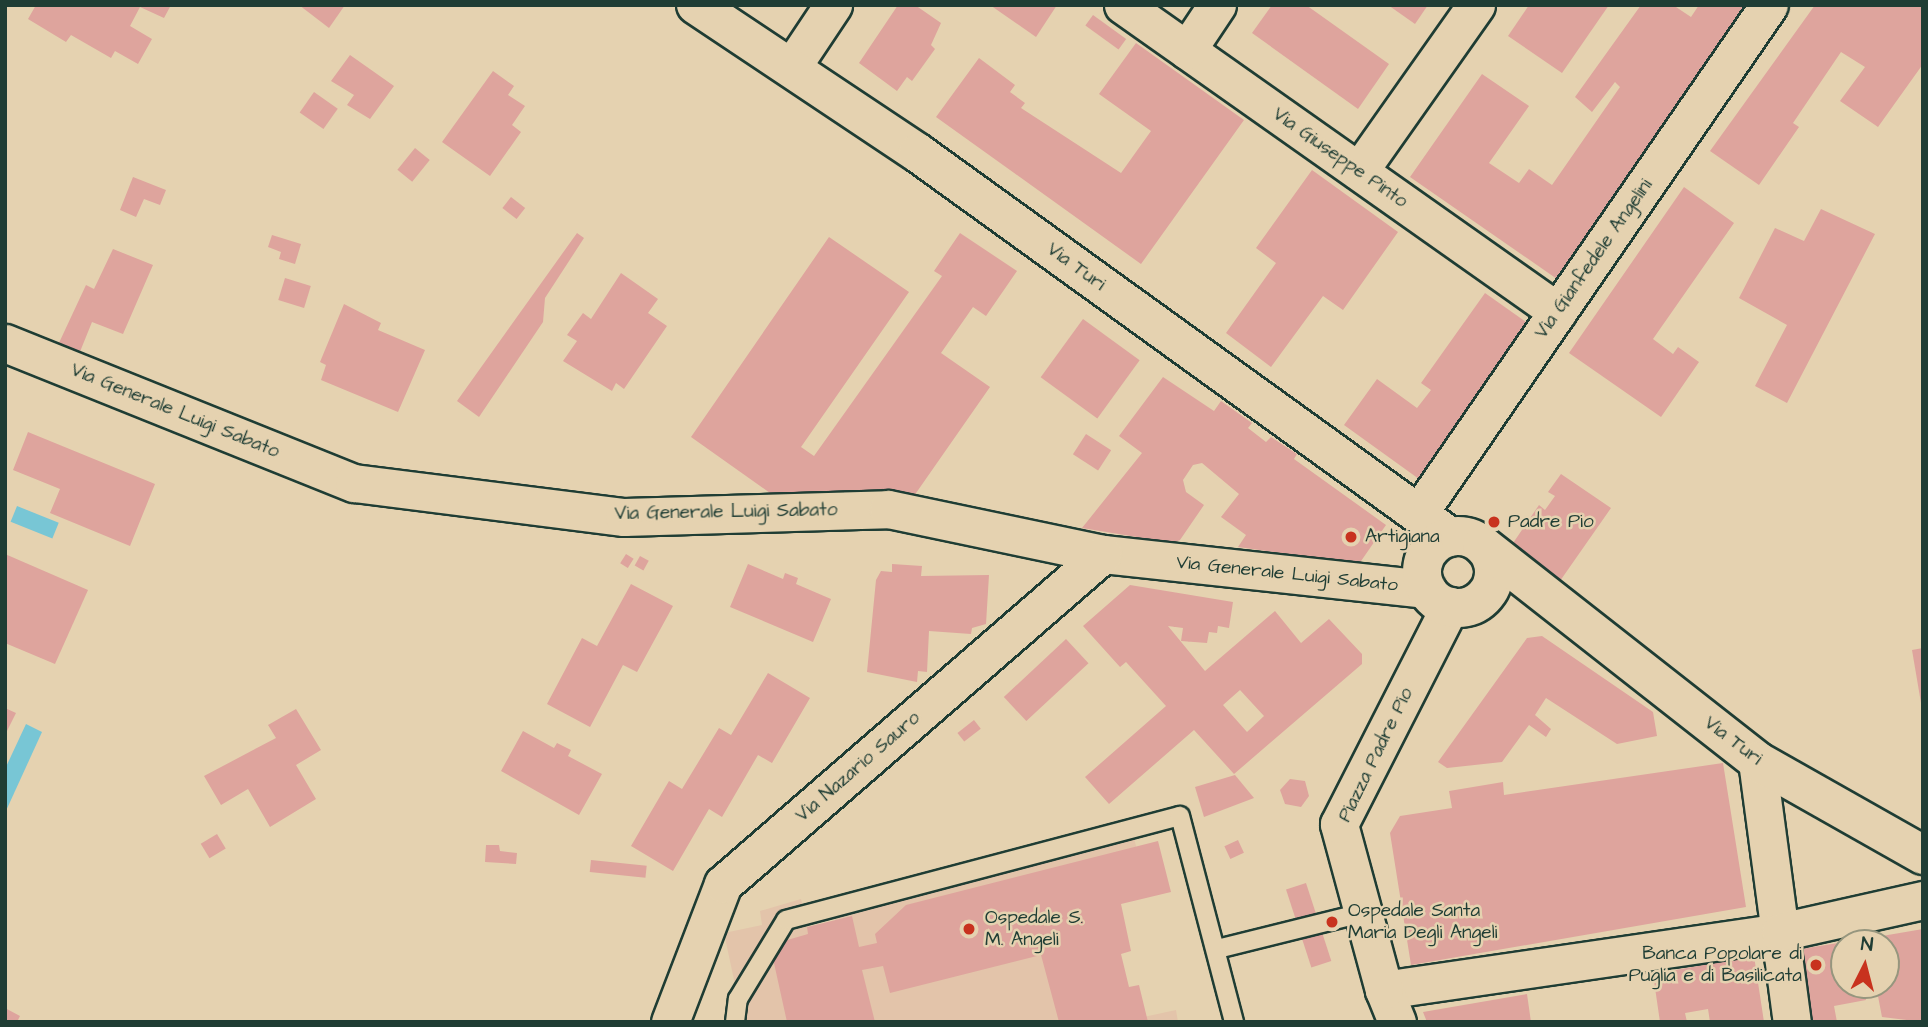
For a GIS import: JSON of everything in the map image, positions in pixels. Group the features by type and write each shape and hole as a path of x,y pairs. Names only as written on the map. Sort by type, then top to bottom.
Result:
{"street":[{"name":"Via Turi","path":"696,5 918,153 1418,514 1466,541 1559,605 1757,761 1923,855"},
{"path":"791,68 833,5"},
{"name":"Via Giuseppe Pinto","path":"1123,5 1558,312"},
{"path":"1187,51 1217,5"},
{"path":"1359,171 1476,5"},
{"name":"Via Gianfedele Angelini","path":"1418,514 1769,5"},
{"name":"Via Generale Luigi Sabato","path":"5,343 354,483 624,517 888,509 1103,554 1439,598"},
{"path":"1466,541 1493,562 1489,591 1472,605 1439,598 1426,557 1466,541"},
{"name":"Via Nazario Sauro","path":"670,1022 723,884 1103,554"},
{"name":"Via Turi","path":"1489,591 1559,605"},
{"name":"Piazza Padre Pio","path":"1391,1006 1339,824 1439,598"},
{"path":"1757,761 1792,1022"},
{"path":"1391,1006 1780,932 1923,900"}],"lane":[{"path":"734,1022 738,999 786,920 1180,816 1234,1022"},
{"path":"1217,949 1363,914"}],"shaded area":[{"name":"Ospedale S. M. Angeli","path":"1132,830 1144,878 1092,889 1125,1021 1176,1010 1178,1022 743,1022 724,933 762,925 760,911 801,899 811,940 837,934 835,915 864,889"}],"water":[{"path":"17,506 59,523 52,539 11,522"},
{"path":"26,724 42,732 5,813 5,769"}],"building":[{"path":"36,5 171,5 164,18 140,7 130,26 152,39 138,64 115,51 111,58 71,35 66,42 28,19"},
{"path":"299,5 345,5 329,28"},
{"path":"898,5 915,5 941,23 931,45 935,49 912,81 907,77 897,91 859,63"},
{"path":"990,5 1057,5 1036,37"},
{"path":"1272,5 1306,5 1389,64 1358,109 1252,33"},
{"path":"1388,5 1428,5 1415,24"},
{"path":"1529,5 1609,5 1562,73 1508,36"},
{"path":"1641,5 1676,7 1691,17 1699,5 1748,5 1557,279 1410,177 1482,74 1529,106 1489,163 1519,183 1529,169 1552,185 1620,87 1615,82 1592,112 1575,97"},
{"path":"1815,5 1923,5 1923,64 1878,127 1840,101 1865,67 1841,52 1793,123 1799,127 1759,185 1710,151"},
{"path":"1093,15 1126,39 1119,50 1085,26"},
{"path":"1136,43 1244,120 1141,264 936,117 979,58 1015,85 1010,92 1025,103 1021,108 1121,173 1151,131 1099,94"},
{"path":"350,55 394,86 370,119 347,105 354,95 331,81"},
{"path":"493,71 514,86 508,95 525,106 512,125 521,132 490,176 442,142"},
{"path":"314,92 338,109 323,129 300,112"},
{"path":"415,148 430,160 412,182 397,170"},
{"path":"1312,170 1398,232 1343,310 1323,296 1271,367 1226,333 1276,263 1256,248"},
{"path":"133,177 166,190 160,205 144,199 136,217 120,210"},
{"path":"1684,187 1734,223 1653,339 1673,354 1678,347 1699,362 1661,417 1569,353"},
{"path":"511,197 525,208 517,219 502,208"},
{"path":"1821,209 1875,234 1787,403 1755,386 1787,325 1739,298 1775,228 1804,241"},
{"path":"577,233 584,238 545,298 543,322 479,417 457,401"},
{"path":"960,233 1017,271 986,316 973,307 941,353 990,387 907,506 777,498 691,437 829,237 909,292 801,447 814,456 942,276 934,271"},
{"path":"272,235 301,244 295,264 279,259 281,252 268,247"},
{"path":"113,249 153,265 123,334 92,322 73,369 51,360 86,285 94,289"},
{"path":"621,273 658,299 648,313 667,326 624,389 616,383 612,391 563,361 577,341 567,335 583,313 591,319"},
{"path":"285,278 311,286 304,308 278,300"},
{"path":"1485,293 1529,324 1419,479 1344,425 1377,379 1417,408 1431,390 1421,383"},
{"path":"344,304 381,323 378,330 425,350 398,412 321,380 326,365 320,362"},
{"path":"1083,319 1140,360 1097,418 1041,377"},
{"path":"1163,377 1214,411 1221,401 1252,423 1248,428 1266,442 1271,437 1297,454 1294,459 1386,525 1359,564 1238,547 1246,535 1221,517 1239,494 1202,463 1193,465 1183,480 1186,492 1204,505 1180,540 1173,543 1082,528 1142,453 1119,436"},
{"path":"28,432 155,484 130,546 50,513 60,489 13,470"},
{"path":"1086,434 1111,450 1098,470 1073,454"},
{"path":"1561,474 1611,508 1560,581 1511,546 1539,505 1545,510 1555,496 1548,492"},
{"path":"5,554 88,590 55,664 5,643"},
{"path":"626,554 634,559 628,568 620,563"},
{"path":"640,556 649,561 643,570 635,566"},
{"path":"748,564 783,579 785,573 798,578 796,584 831,599 813,642 730,607"},
{"path":"892,564 922,566 921,576 989,575 986,624 972,628 971,634 929,631 927,672 918,671 917,682 867,672 876,580 881,571 892,572"},
{"path":"631,584 673,606 637,672 623,665 590,727 547,704 582,638 597,646"},
{"path":"1130,585 1233,602 1229,628 1218,626 1217,633 1209,632 1207,643 1181,641 1183,628 1168,626 1205,671 1275,611 1301,643 1329,619 1362,654 1362,664 1234,774 1194,730 1109,804 1085,777 1166,706 1126,662 1120,667 1083,626","holes":["1240,690 1264,716 1247,732 1223,705"]},
{"path":"1542,636 1653,712 1657,736 1617,744 1546,698 1535,715 1551,729 1546,737 1529,725 1502,762 1447,768 1438,762 1527,638"},
{"path":"1066,639 1089,663 1026,721 1004,697"},
{"path":"1923,648 1923,703 1921,703 1912,650"},
{"path":"768,673 810,698 772,763 758,755 722,817 709,809 673,871 631,846 669,781 682,789 719,728 731,735"},
{"path":"5,708 16,713 5,735"},
{"path":"296,709 321,750 296,765 316,799 270,827 248,789 221,805 204,776 276,738 268,725"},
{"path":"974,720 981,729 964,742 957,733"},
{"path":"523,731 554,748 557,743 571,750 568,756 602,774 579,815 501,771"},
{"path":"1723,763 1746,907 1411,965 1390,833 1400,816 1452,808 1449,791 1503,782 1504,795"},
{"path":"1235,775 1254,798 1204,817 1195,787"},
{"path":"1290,779 1305,781 1309,796 1301,807 1285,804 1280,790"},
{"path":"217,834 226,849 209,858 201,844"},
{"path":"1238,840 1244,853 1230,859 1224,846"},
{"path":"1158,841 1171,892 1121,904 1131,951 1121,954 1129,987 1139,985 1148,1022 1059,1022 1041,955 890,993 883,966 862,970 875,1022 787,1022 770,945 808,934 807,927 852,916 859,947 877,943 875,934 906,905"},
{"path":"486,845 499,845 500,851 517,853 516,864 485,862"},
{"path":"591,860 647,866 645,878 590,872"},
{"path":"1306,883 1331,961 1311,967 1286,889"},
{"path":"1923,929 1923,1022 1882,1017 1879,999 1900,999 1900,933"},
{"path":"1830,944 1830,999 1866,1000 1834,1006 1837,1022 1807,1022 1795,950"},
{"path":"1754,956 1764,1022 1710,1022 1708,1009 1685,1013 1687,1022 1660,1022 1653,974"},
{"path":"1527,994 1531,1022 1427,1022 1423,1012"},
{"path":"5,1008 20,1016 17,1022 5,1022"}],"place":[{"name":"Padre Pio","path":"1494,522"},
{"name":"Artigiana","path":"1351,537"},
{"name":"Ospedale Santa Maria Degli Angeli","path":"1332,922"},
{"name":"Ospedale S. M. Angeli","path":"969,929"},
{"name":"Banca Popolare di Puglia e di Basilicata","path":"1816,965"}]}
